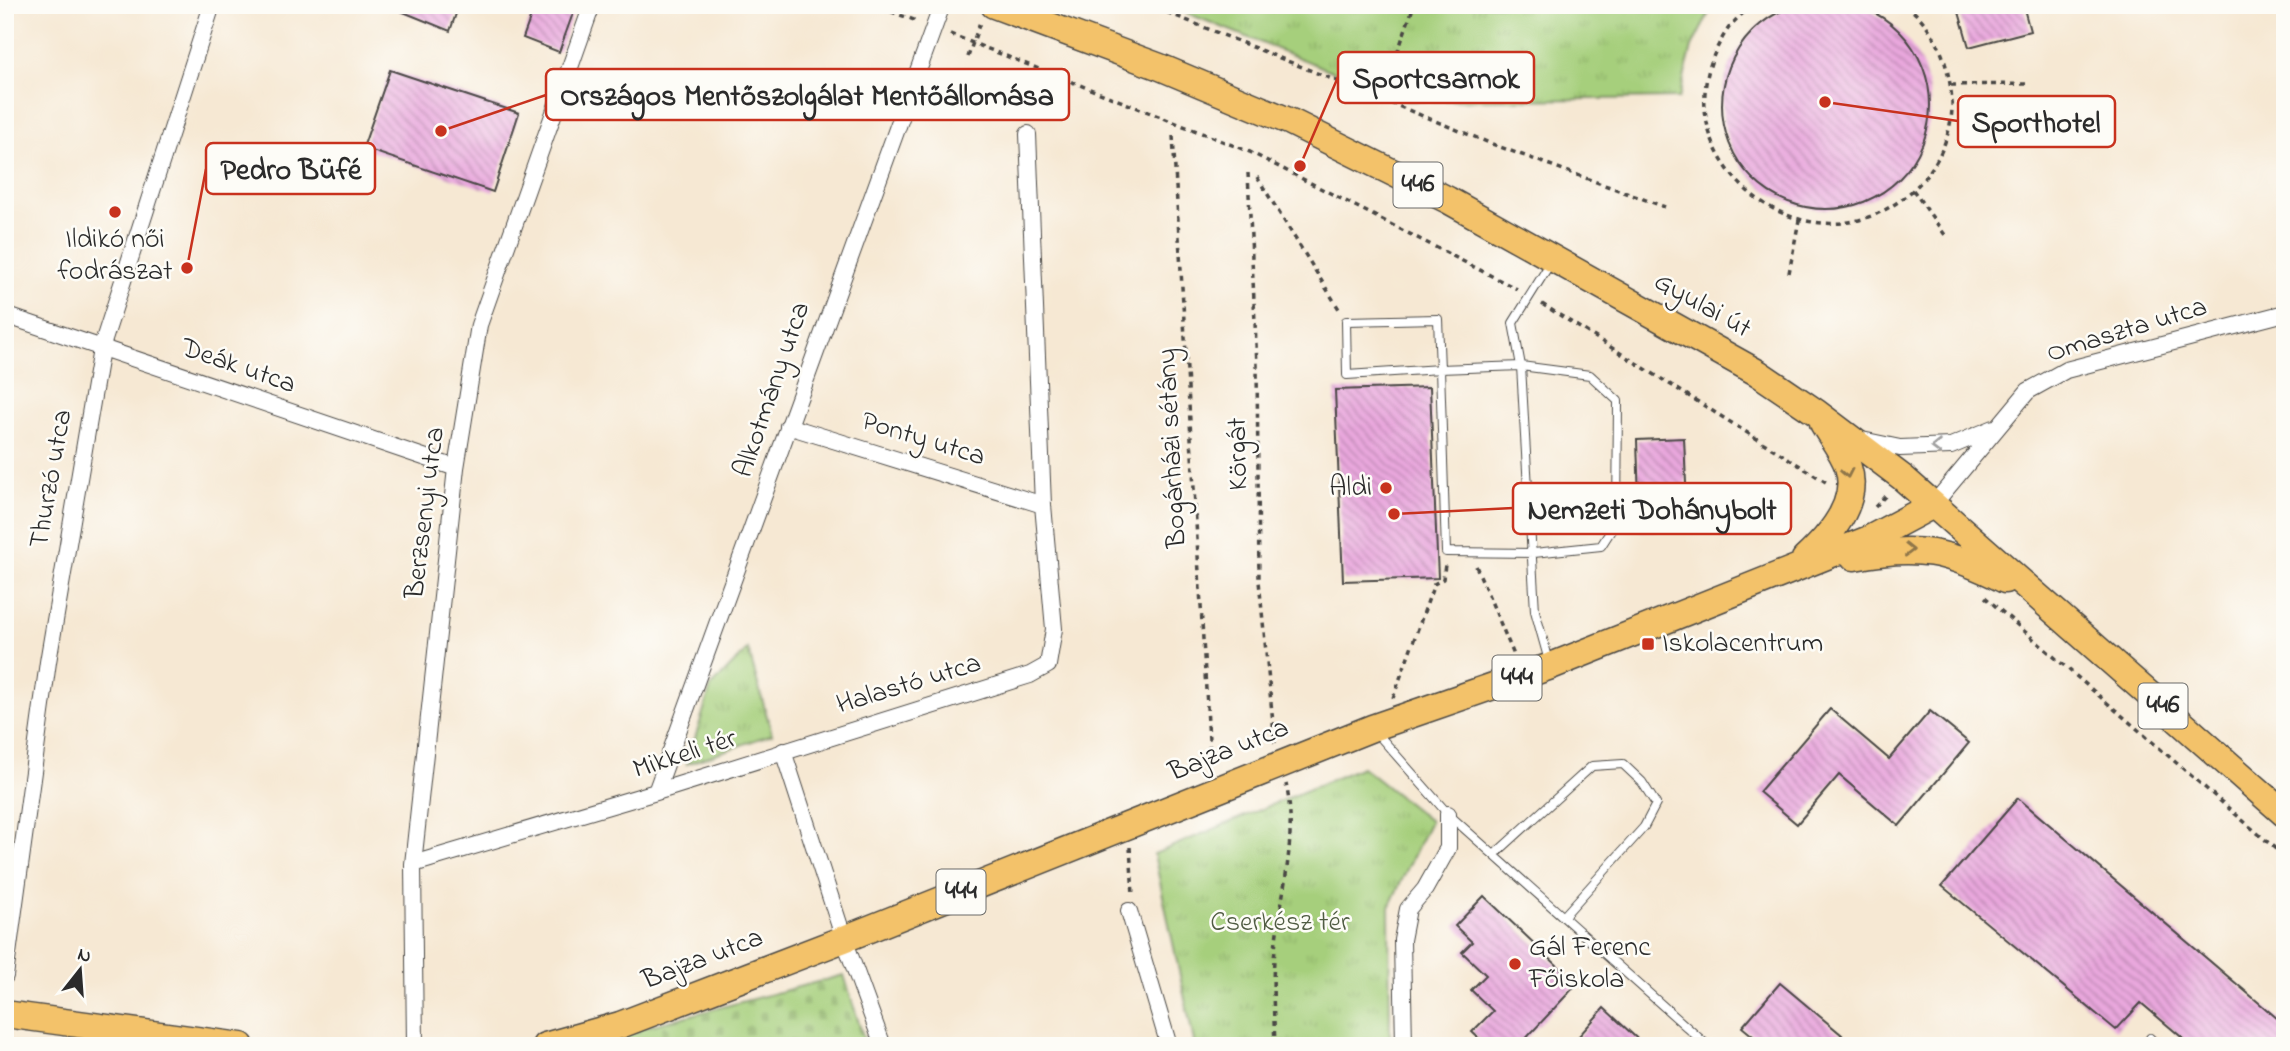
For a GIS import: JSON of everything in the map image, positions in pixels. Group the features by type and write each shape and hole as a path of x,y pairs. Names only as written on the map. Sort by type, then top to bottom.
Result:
{"main road":[{"name":"Gyulai út","path":"988,11 1160,67 1290,122 1448,200 1758,373 1817,412 1933,505 2285,814"},
{"path":"1794,569 1831,535 1850,491 1849,468 1817,412"},
{"name":"Bajza utca","path":"545,1046 620,1025 844,939 1378,726 1551,666 1869,540 1933,505"},
{"path":"1794,569 1889,550 1933,550 1973,564 2040,598"},
{"path":"5,1014 241,1046"}],"street":[{"name":"Thurzó utca","path":"5,976 48,662 101,349 212,5"},
{"name":"Berzsenyi utca","path":"415,1046 413,864 456,468 479,325 592,5"},
{"name":"Alkotmány utca","path":"656,792 942,5"},
{"path":"1028,134 1043,505"},
{"name":"Omaszta utca","path":"1933,505 2028,391 2066,370 2285,313"},
{"name":"Deák utca","path":"5,315 456,468"},
{"name":"Ponty utca","path":"788,426 1043,505"},
{"name":"Omaszta utca","path":"1849,437 1900,448 1951,446 2000,426"},
{"name":"Halastó utca","path":"783,751 1030,675 1048,665 1054,629 1043,505"},
{"path":"783,751 844,939 883,1046"},
{"name":"Mikkeli tér","path":"413,864 656,792 783,751"},
{"path":"1404,1046 1402,940 1408,909 1426,889 1448,848 1448,814"},
{"path":"1129,911 1169,1046"}],"lane":[{"path":"1551,666 1535,611 1534,553 1521,366 1513,323 1527,295 1553,259"},
{"path":"1440,369 1438,319 1346,321 1347,375 1440,369 1521,366 1590,375 1618,401 1617,521 1601,546 1534,553 1446,552 1440,369"},
{"path":"1378,726 1448,814 1706,1045"},
{"path":"1494,855 1592,766 1623,764 1642,782 1656,804 1644,827 1563,917"},
{"path":"2150,1038 2158,1046"}],"path":[{"path":"872,5 1250,152 1527,295 1832,485 1850,491 1899,523"},
{"path":"1381,100 1414,5"},
{"path":"1751,5 1726,32 1708,70 1705,113 1716,154 1741,189 1776,213 1799,220 1843,224 1876,215 1905,199 1929,174 1945,144 1952,111 1951,85 1939,45 1913,11 1905,5"},
{"path":"1152,6 1492,144 1665,207"},
{"path":"968,57 988,11"},
{"path":"1951,85 2026,84"},
{"name":"Bogárházi sétány","path":"1173,136 1210,757"},
{"name":"Körgát","path":"1248,173 1257,365 1259,581 1269,715"},
{"path":"1257,177 1346,321"},
{"path":"1913,190 1945,235"},
{"path":"1789,273 1799,220"},
{"path":"1378,726 1434,584 1443,579 1446,552"},
{"path":"1470,552 1506,631 1521,676"},
{"path":"1984,597 2285,857"},
{"path":"1275,1046 1274,959 1285,889 1289,825"},
{"path":"1124,827 1134,869 1134,890 1129,911"}],"green space":[{"path":"1174,5 1713,5 1692,47 1679,98 1407,101 1174,8"},
{"path":"748,649 772,734 687,764 711,687"},
{"name":"Cserkész tér","path":"1362,767 1430,821 1389,907 1390,1046 1195,1046 1154,854"},
{"path":"844,975 866,1046 573,1046"}],"building":[{"path":"1826,1 1866,9 1899,32 1922,65 1930,105 1922,145 1899,178 1866,201 1826,209 1786,201 1753,178 1730,145 1722,105 1730,65 1753,32 1786,9"},
{"path":"386,5 459,5 450,31"},
{"path":"535,5 576,5 559,52 523,38"},
{"path":"1957,5 2023,5 2030,31 1969,47"},
{"path":"390,70 519,113 493,192 363,148"},
{"path":"1430,387 1438,578 1343,581 1335,390"},
{"path":"1684,438 1688,529 1640,531 1637,440"},
{"path":"1830,709 1889,759 1930,711 1969,743 1899,826 1839,775 1797,824 1759,792"},
{"path":"2018,798 2285,1025 2285,1046 2192,1046 2141,1003 2116,1030 1942,886"},
{"name":"Gál Ferenc Főiskola","path":"1484,896 1577,984 1519,1046 1487,1046 1472,1032 1493,1011 1471,990 1486,975 1462,952 1472,942 1455,926"},
{"path":"1780,983 1842,1035 1833,1046 1765,1046 1742,1027"},
{"path":"1604,1008 1645,1046 1570,1046"}],"place":[{"name":"Sporthotel","path":"1825,102"},
{"name":"Országos Mentőszolgálat Mentőállomása","path":"441,131"},
{"name":"Sportcsarnok","path":"1300,166"},
{"name":"Ildikó női fodrászat","path":"115,212"},
{"name":"Pedro Büfé","path":"187,268"},
{"name":"Aldi","path":"1386,488"},
{"name":"Nemzeti Dohánybolt","path":"1394,514"},
{"name":"Iskolacentrum","path":"1648,644"},
{"name":"Gál Ferenc Főiskola","path":"1515,964"}]}
